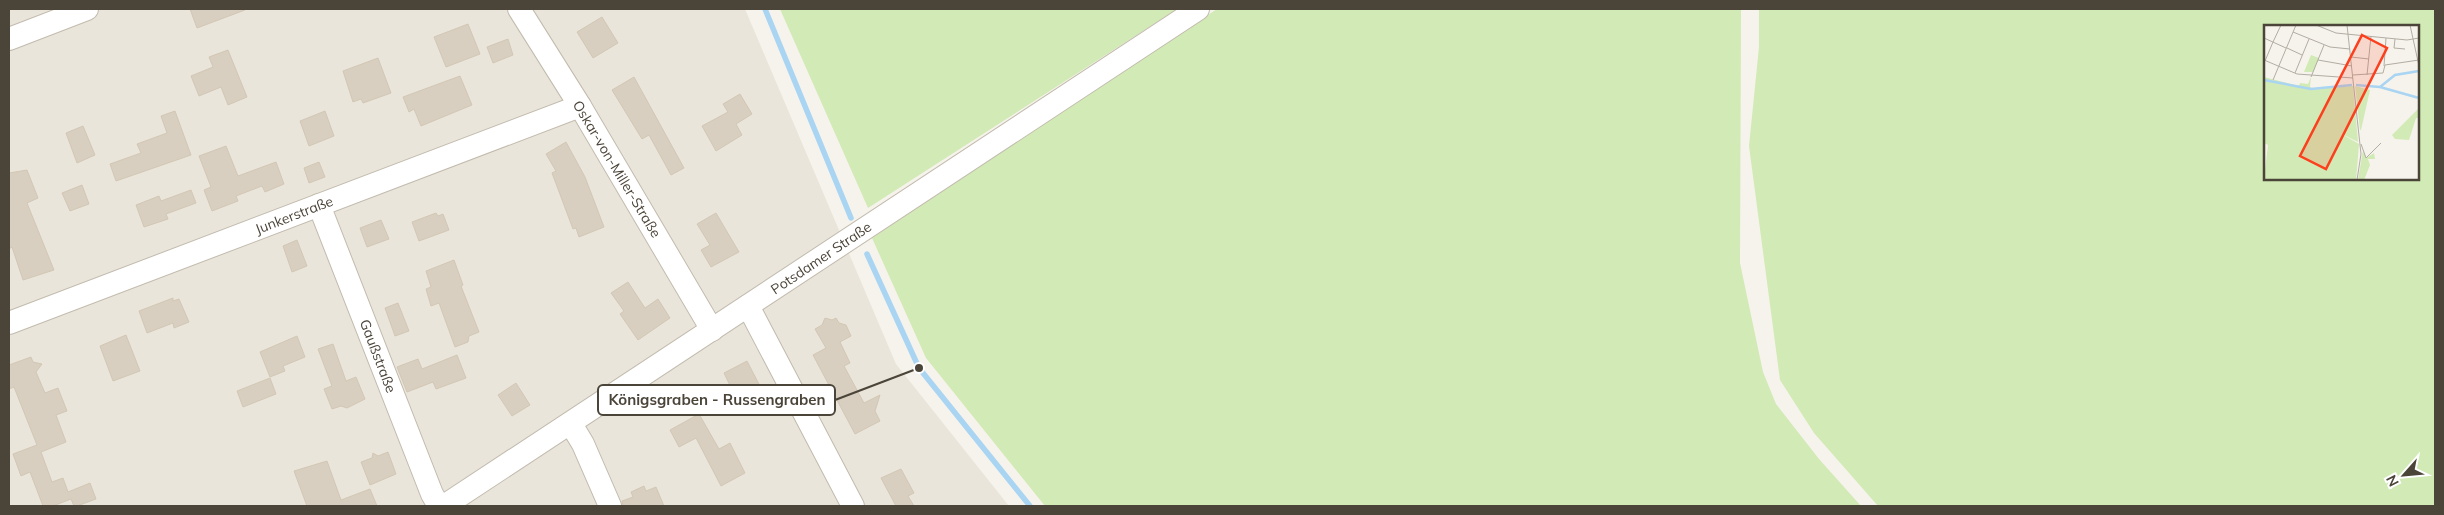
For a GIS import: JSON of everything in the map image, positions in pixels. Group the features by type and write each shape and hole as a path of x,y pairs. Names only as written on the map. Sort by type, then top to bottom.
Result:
{"street":[{"path":"9,39 87,9"},
{"name":"Oskar-von-Miller-Straße","path":"519,9 580,106 712,330"},
{"name":"Potsdamer Straße","path":"444,506 1198,9"},
{"name":"Junkerstraße","path":"9,323 580,106"},
{"name":"Gaußstraße","path":"319,205 432,494 439,506"},
{"path":"748,306 853,506"},
{"path":"571,424 583,444 610,506"}],"shaded area":[{"path":"9,9 745,9 896,364 1009,506 9,506"}],"green space":[{"path":"780,9 1177,9 868,208"},
{"path":"1217,9 1741,9 1740,263 1763,372 1776,404 1819,459 1861,506 1045,506 926,358 872,238"},
{"path":"1759,9 2435,9 2435,506 1878,506 1814,433 1780,380 1749,146 1759,47"}],"building":[{"path":"190,9 245,9 245,10 197,28"},
{"path":"602,17 618,43 593,58 577,32"},
{"path":"468,24 480,54 446,67 434,37"},
{"path":"508,39 513,55 493,63 487,47"},
{"path":"228,50 247,97 228,105 221,87 199,96 191,76 213,67 209,57"},
{"path":"378,58 391,93 363,103 361,99 353,102 343,71"},
{"path":"460,76 472,105 421,126 414,109 409,112 403,97"},
{"path":"634,77 684,168 671,175 649,135 642,139 612,90"},
{"path":"740,94 752,114 736,124 742,135 716,151 702,126 728,112 723,104"},
{"path":"175,111 191,155 116,181 110,164 141,153 137,144 167,133 161,116"},
{"path":"325,111 334,136 309,146 300,121"},
{"path":"83,126 95,155 77,163 66,133"},
{"path":"566,142 585,177 604,227 579,237 576,228 573,229 552,173 556,171 546,154"},
{"path":"226,146 238,176 276,162 284,184 265,192 262,186 236,196 238,201 212,211 204,190 211,187 199,156"},
{"path":"319,162 325,177 309,183 304,168"},
{"path":"27,170 38,198 27,203 54,270 23,280 12,247 9,249 9,173"},
{"path":"82,185 89,204 70,211 62,193"},
{"path":"191,190 196,203 166,214 168,219 144,227 136,205 159,196 161,201"},
{"path":"436,213 438,216 443,214 449,230 419,241 412,222"},
{"path":"716,213 739,252 711,267 701,250 710,245 697,224"},
{"path":"381,220 389,239 367,247 360,228"},
{"path":"297,240 307,266 292,272 283,246"},
{"path":"454,260 463,285 461,286 479,332 469,336 468,342 455,347 439,303 431,306 426,289 431,287 426,271"},
{"path":"628,282 645,308 658,299 670,318 638,340 620,314 624,311 611,293"},
{"path":"173,298 173,301 179,299 189,322 174,328 173,323 147,333 139,311"},
{"path":"398,303 409,331 395,336 385,308"},
{"path":"825,318 832,320 836,318 839,323 846,325 851,336 840,342 850,363 844,366 864,403 880,395 875,411 880,421 855,434 813,355 826,348 815,329 822,325"},
{"path":"126,335 140,371 113,381 100,346"},
{"path":"297,336 305,357 283,366 285,371 270,377 260,352"},
{"path":"333,344 346,381 356,377 365,399 347,408 341,406 332,409 324,389 332,386 318,349"},
{"path":"457,355 466,378 436,389 433,382 407,392 397,367 418,359 422,369"},
{"path":"31,357 33,362 42,364 36,372 45,393 58,388 67,411 56,415 66,442 41,452 52,482 63,478 68,492 90,483 96,499 77,506 74,506 71,499 53,506 43,506 30,472 21,476 13,454 37,445 14,387 9,389 9,365"},
{"path":"747,361 763,392 739,404 724,373"},
{"path":"270,378 276,394 243,407 237,391"},
{"path":"516,383 530,405 512,416 498,395"},
{"path":"699,414 719,449 730,443 745,473 721,486 696,438 679,447 670,430"},
{"path":"388,452 396,474 370,485 361,462 372,458 373,453 378,456"},
{"path":"327,461 341,500 370,489 377,506 307,506 294,471"},
{"path":"901,469 914,493 908,496 914,506 896,506 881,478"},
{"path":"644,486 646,491 656,487 664,506 623,506 622,501 633,497 631,492"}],"waterway":[{"path":"765,9 851,218"},
{"path":"867,254 919,368 1030,506"}],"place":[{"name":"Königsgraben - Russengraben","path":"919,368"}]}
